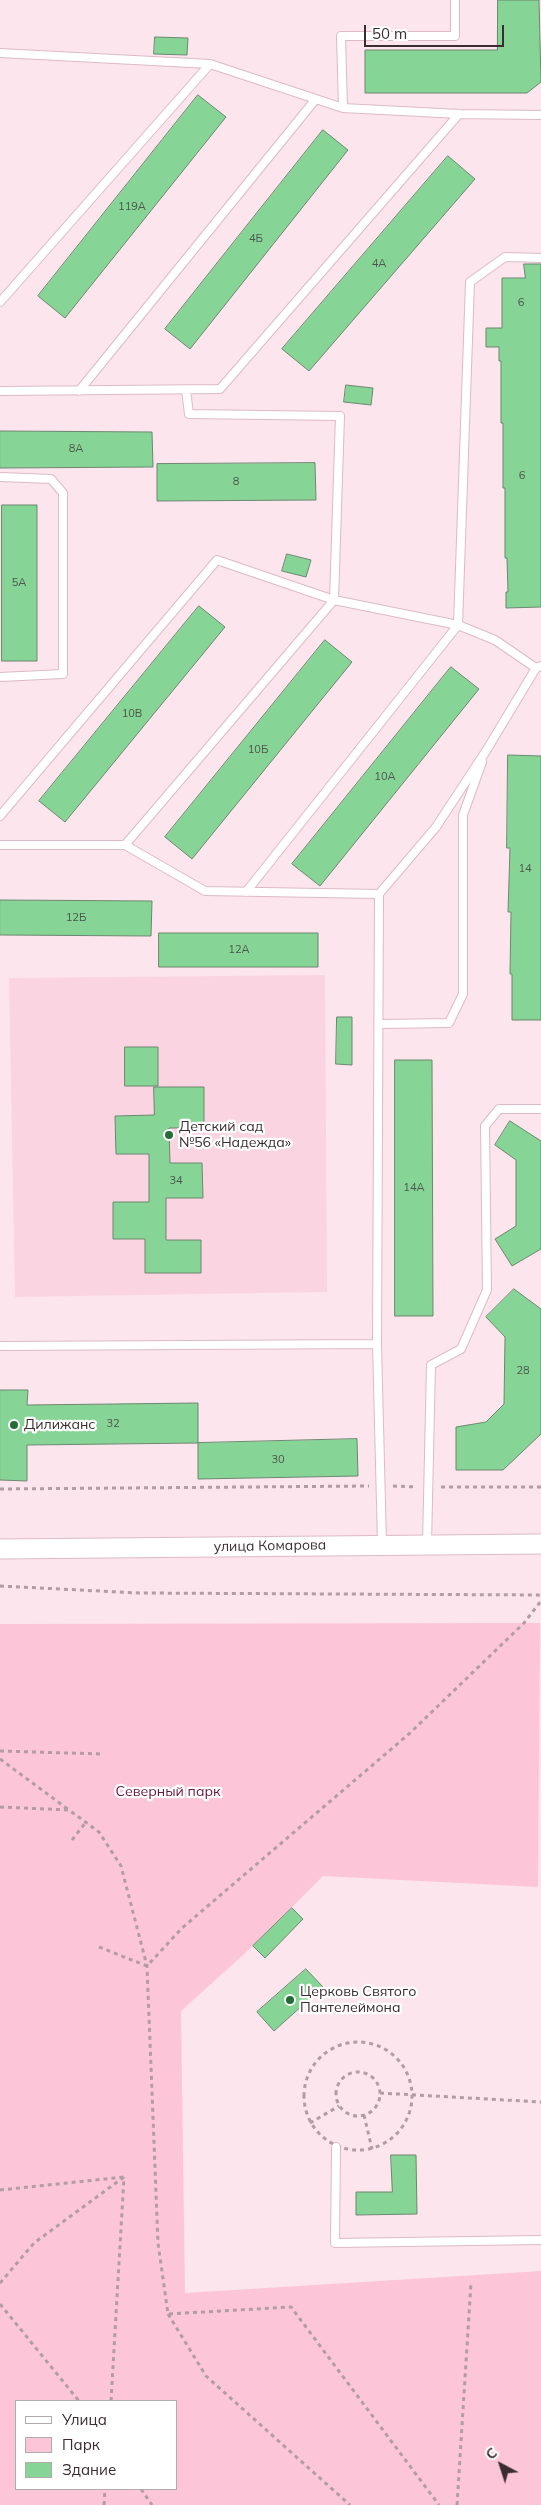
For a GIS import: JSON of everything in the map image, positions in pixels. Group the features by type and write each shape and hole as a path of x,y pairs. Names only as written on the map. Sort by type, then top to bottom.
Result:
{"street":[{"name":"улица Комарова","path":"0,1549 541,1544"}],"lane":[{"path":"343,108 341,36 455,36 455,0"},
{"path":"0,53 210,64 343,108 459,114 541,115"},
{"path":"0,302 210,64"},
{"path":"79,391 315,100"},
{"path":"0,391 220,389 459,114"},
{"path":"246,892 458,625 470,282 505,258 541,258"},
{"path":"125,845 334,600 340,416 189,414 186,390"},
{"path":"0,476 51,479 63,493 63,674 0,678"},
{"path":"0,816 217,560 334,600 458,625 495,640 538,667 436,827 378,894 380,1024 377,1344 382,1544"},
{"path":"380,1024 449,1023 463,994 463,815 486,751"},
{"path":"0,845 125,845 204,891 378,894"},
{"path":"427,1544 431,1365 461,1350 487,1290 486,1126 499,1109 541,1108"},
{"path":"0,1346 377,1344"},
{"path":"336,2147 335,2243 541,2240"}],"path":[{"path":"0,1489 380,1486 541,1487"},
{"path":"0,1586 139,1593 541,1595"},
{"path":"147,1966 182,1928 410,1733 524,1622 541,1601"},
{"path":"0,1751 102,1754"},
{"path":"0,1759 99,1832 121,1866 147,1966 158,2243 168,2314 206,2376 350,2505"},
{"path":"0,1807 69,1810"},
{"path":"72,1840 86,1822"},
{"path":"99,1947 147,1966"},
{"path":"353,2042 372,2043 388,2050 401,2062 410,2078 413,2096 410,2114 402,2130 388,2142 372,2149 354,2151 336,2147 322,2137 310,2123 304,2106 304,2088 310,2070 321,2056 336,2046 353,2042"},
{"path":"354,2072 369,2075 378,2086 380,2093 375,2107 364,2115 350,2114 339,2106 336,2099 337,2086 347,2074 354,2072"},
{"path":"380,2093 541,2102"},
{"path":"310,2123 339,2106"},
{"path":"364,2115 372,2149"},
{"path":"0,2190 124,2177"},
{"path":"0,2283 34,2243 124,2177"},
{"path":"111,2400 124,2177"},
{"path":"457,2505 470,2283"},
{"path":"0,2304 78,2400"},
{"path":"168,2314 291,2307 439,2505"},
{"path":"104,2505 105,2490"},
{"path":"142,2490 152,2505"}],"shaded area":[{"name":"Детский сад №56 «Надежда»","path":"325,975 327,1292 15,1297 9,978"}],"green space":[{"name":"Северный парк","path":"540,1623 538,1887 323,1876 253,1946 181,2011 185,2293 541,2271 541,2505 0,2505 0,1624"}],"building":[{"path":"498,0 539,0 541,82 527,93 365,93 365,50 497,50"},
{"path":"155,37 188,38 187,55 154,54"},
{"path":"198,95 226,117 65,318 38,296"},
{"path":"323,130 348,150 190,349 165,329"},
{"path":"448,156 475,179 309,371 282,349"},
{"path":"524,264 541,264 541,607 506,608 506,592 508,592 507,558 505,558 501,361 499,361 499,347 486,347 486,328 502,328 502,278 525,278"},
{"path":"346,385 373,388 371,405 344,402"},
{"path":"0,431 152,432 153,467 0,468"},
{"path":"315,463 316,500 157,501 157,464"},
{"path":"2,505 37,505 37,661 2,661"},
{"path":"287,554 311,560 306,577 282,571"},
{"path":"199,606 225,627 65,822 39,801"},
{"path":"325,640 352,662 192,859 165,837"},
{"path":"451,667 479,689 320,886 292,864"},
{"path":"508,755 541,756 541,1020 512,1020 512,974 510,974 511,912 508,912 510,848 507,848"},
{"path":"0,900 152,901 151,936 0,935"},
{"path":"159,933 318,933 318,967 159,967"},
{"path":"337,1017 352,1017 352,1065 336,1064"},
{"path":"125,1047 158,1047 158,1086 125,1086"},
{"path":"395,1060 432,1060 433,1316 395,1316"},
{"path":"154,1087 204,1087 204,1128 169,1128 170,1163 202,1163 203,1198 166,1198 166,1240 201,1240 201,1273 145,1273 145,1239 113,1239 113,1202 149,1202 149,1154 116,1154 115,1116 154,1115"},
{"path":"510,1121 541,1141 541,1249 512,1266 495,1239 516,1226 516,1160 495,1145"},
{"path":"514,1289 541,1309 541,1434 503,1470 456,1470 456,1427 486,1422 504,1404 505,1337 486,1317"},
{"path":"0,1390 28,1390 27,1405 198,1403 198,1443 27,1445 27,1481 0,1480"},
{"path":"357,1439 358,1476 198,1479 198,1443"},
{"path":"292,1908 303,1919 265,1958 253,1946"},
{"name":"Церковь Святого Пантелеймона","path":"306,1969 323,1987 274,2031 257,2012"},
{"path":"391,2155 416,2155 417,2214 356,2215 356,2192 392,2192"}],"place":[{"name":"Детский сад №56 «Надежда»","path":"169,1135"},
{"name":"Дилижанс","path":"14,1425"},
{"name":"Церковь Святого Пантелеймона","path":"290,2000"}]}
